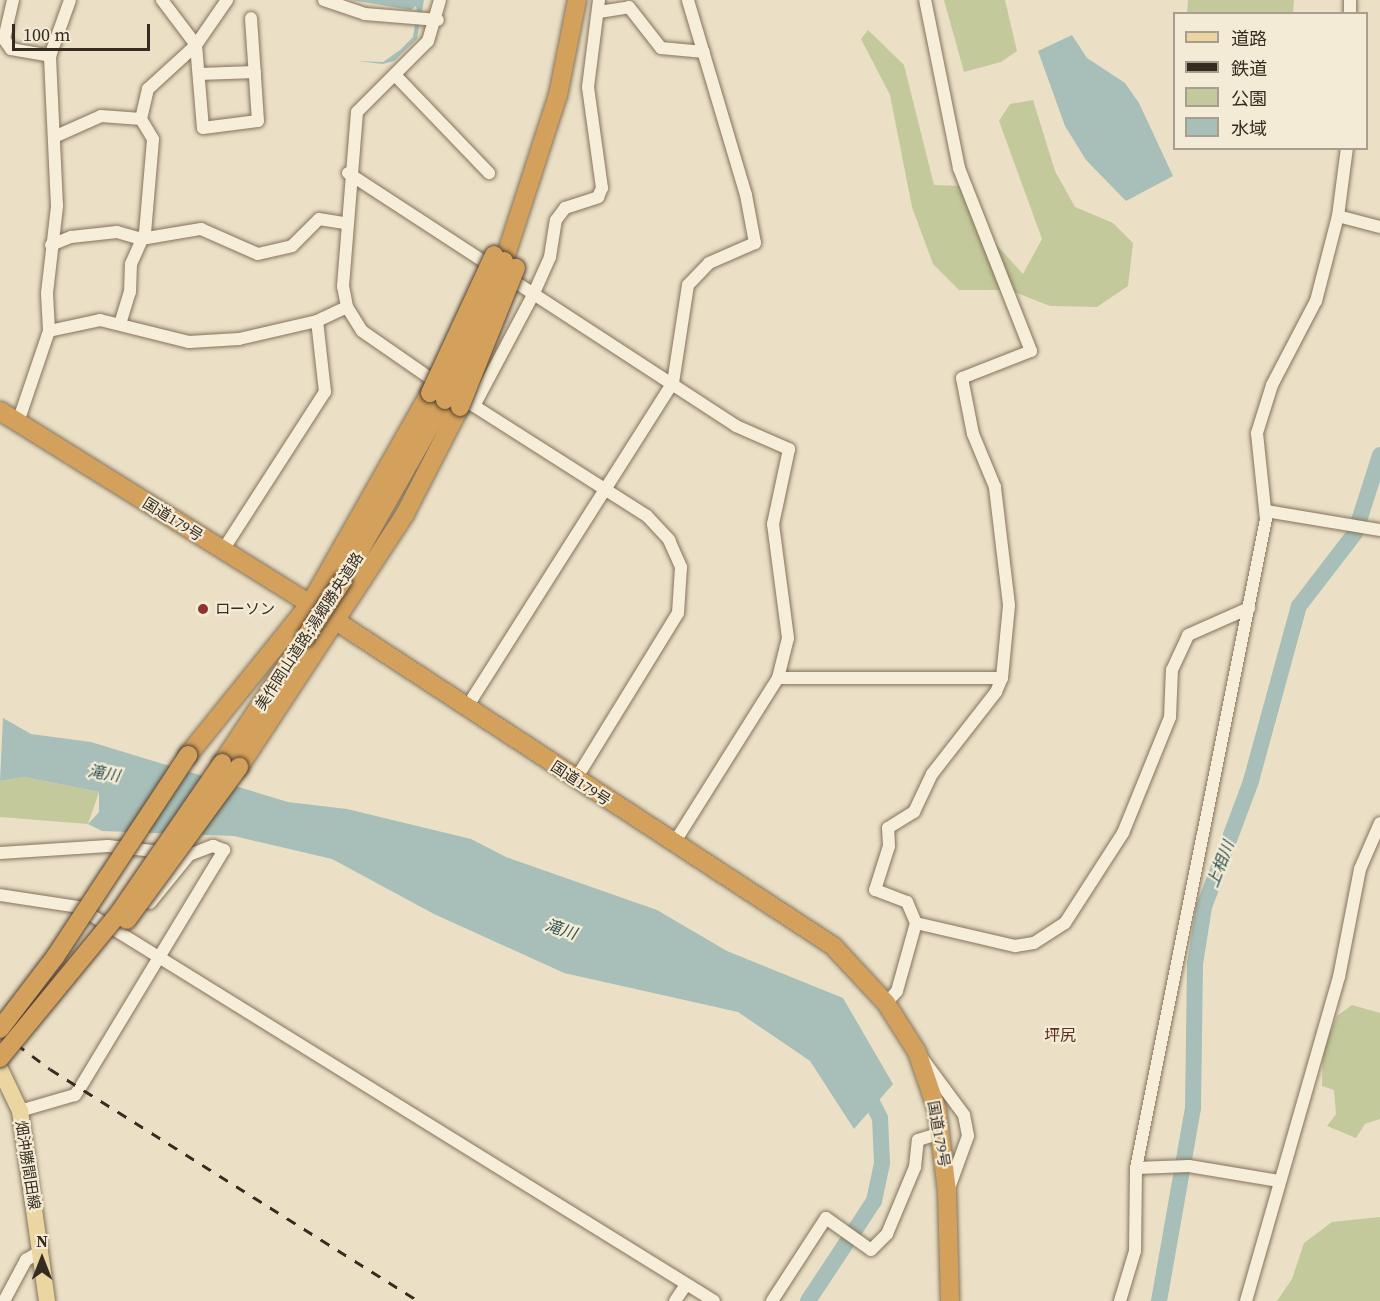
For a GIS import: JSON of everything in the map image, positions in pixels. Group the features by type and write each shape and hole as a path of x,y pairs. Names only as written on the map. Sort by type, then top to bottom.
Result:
{"highway":[{"name":"美作岡山道路;湯郷勝央道路","path":"536,164 568,0"},
{"name":"美作岡山道路;湯郷勝央道路","path":"0,1058 64,982 230,765 305,638 343,580 448,397 536,164 558,95 577,0"},
{"path":"0,1029 55,957 188,755 310,604 448,397"},
{"path":"230,765 334,621 405,514 448,397"},
{"name":"国道179号","path":"0,411 310,604 833,946 886,1003 917,1052 940,1133 947,1192 950,1301"}],"main road":[{"name":"畑沖勝間田線","path":"0,1069 20,1111 47,1301"}],"street":[{"path":"13,0 4,39 11,50 50,56"},
{"path":"18,422 49,331 51,246 57,206 50,56 70,0"},
{"path":"162,0 196,45 203,128 258,121 251,18"},
{"path":"120,324 131,264 141,239 153,140 141,119 148,89 196,45 227,0"},
{"path":"324,0 365,14 438,20"},
{"path":"440,0 438,20 428,41 357,112 348,173 345,223 347,307 377,345 448,397 647,516 669,540 681,567 682,596 678,613 576,780"},
{"path":"466,707 673,383 688,285 709,263 754,243 746,195 688,0"},
{"path":"886,1003 897,991 915,922 907,902 875,890 890,846 888,828 914,812 932,774 978,720 1002,678 1009,605 1006,546 995,487 973,434 962,378 1031,351 959,168 925,0"},
{"path":"448,397 534,293 550,257 556,220 565,208 598,197 602,188 588,87 599,6 629,7 660,48 704,52"},
{"path":"199,74 255,72"},
{"path":"394,75 489,173"},
{"path":"54,137 101,116 141,119"},
{"path":"1120,1301 1135,1251 1136,1168 1249,608 1266,511 1257,434 1272,385 1316,300 1338,216 1347,150"},
{"path":"348,173 499,261 534,293 736,426 789,448 774,524 788,638 778,678 674,843"},
{"path":"1338,216 1380,227"},
{"path":"51,246 71,237 117,232 141,239 201,229 258,254 292,246 319,219 345,223"},
{"path":"448,397 499,261"},
{"path":"49,331 100,320 189,342 239,339 317,321 347,307"},
{"path":"223,550 325,392 317,321"},
{"path":"1266,511 1380,530"},
{"path":"915,922 1015,946 1034,943 1065,923 1122,832 1170,717 1172,670 1188,635 1249,608"},
{"path":"778,678 1002,678"},
{"path":"1246,1301 1339,977 1360,870 1380,823"},
{"path":"0,853 108,846 133,851 189,855 213,846 224,850 163,958 75,1095 20,1111"},
{"path":"92,915 133,851"},
{"path":"124,934 189,855"},
{"path":"0,895 49,899 92,915 685,1286 714,1301"},
{"path":"917,1052 964,1115 968,1136 947,1192"},
{"path":"772,1301 826,1218 870,1250 887,1234 901,1206 918,1140 940,1133"},
{"path":"1136,1168 1184,1166 1279,1181"},
{"path":"4,1301 26,1260 41,1251"},
{"path":"675,1301 685,1286"}],"green space":[{"path":"944,0 1005,0 1017,51 1001,62 964,72"},
{"path":"1188,0 1294,0 1293,12 1187,12"},
{"path":"868,30 904,65 934,185 960,186 993,241 1023,274 1042,239 999,121 1010,104 1033,100 1055,171 1075,207 1113,223 1133,243 1128,286 1097,307 1050,306 1009,290 959,290 933,264 912,207 890,95 861,39"},
{"path":"24,777 99,792 88,824 0,817 0,781"},
{"path":"1352,1005 1380,1013 1380,1119 1365,1124 1356,1138 1327,1126 1336,1114 1334,1090 1322,1086 1323,1052 1337,1016"},
{"path":"1380,1217 1380,1301 1277,1301 1292,1279 1304,1243 1332,1222"}],"water":[{"path":"351,0 424,0 417,39 394,61 383,64 357,61 383,62 400,50 413,37 417,12 416,6 411,10"},
{"path":"1072,35 1087,58 1125,83 1139,103 1173,176 1126,201 1086,160 1065,126 1038,51"},
{"path":"3,718 31,734 91,742 288,802 347,809 471,839 506,857 657,910 727,951 843,998 893,1084 854,1129 810,1061 738,1012 564,973 434,914 332,859 234,836 102,831 88,824 99,812 99,792 24,777 0,781"}],"waterway":[{"name":"上相川","path":"1159,1301 1193,1108 1195,964 1204,907 1251,781 1299,606 1355,533 1380,455"},
{"name":"滝川","path":"808,1301 874,1201 882,1162 880,1118 864,1086"}],"railway":[{"path":"0,1032 50,1069 418,1301"}],"place":[{"name":"ローソン","path":"203,609"}],"district":[{"name":"坪尻","path":"1060,1035"}]}
